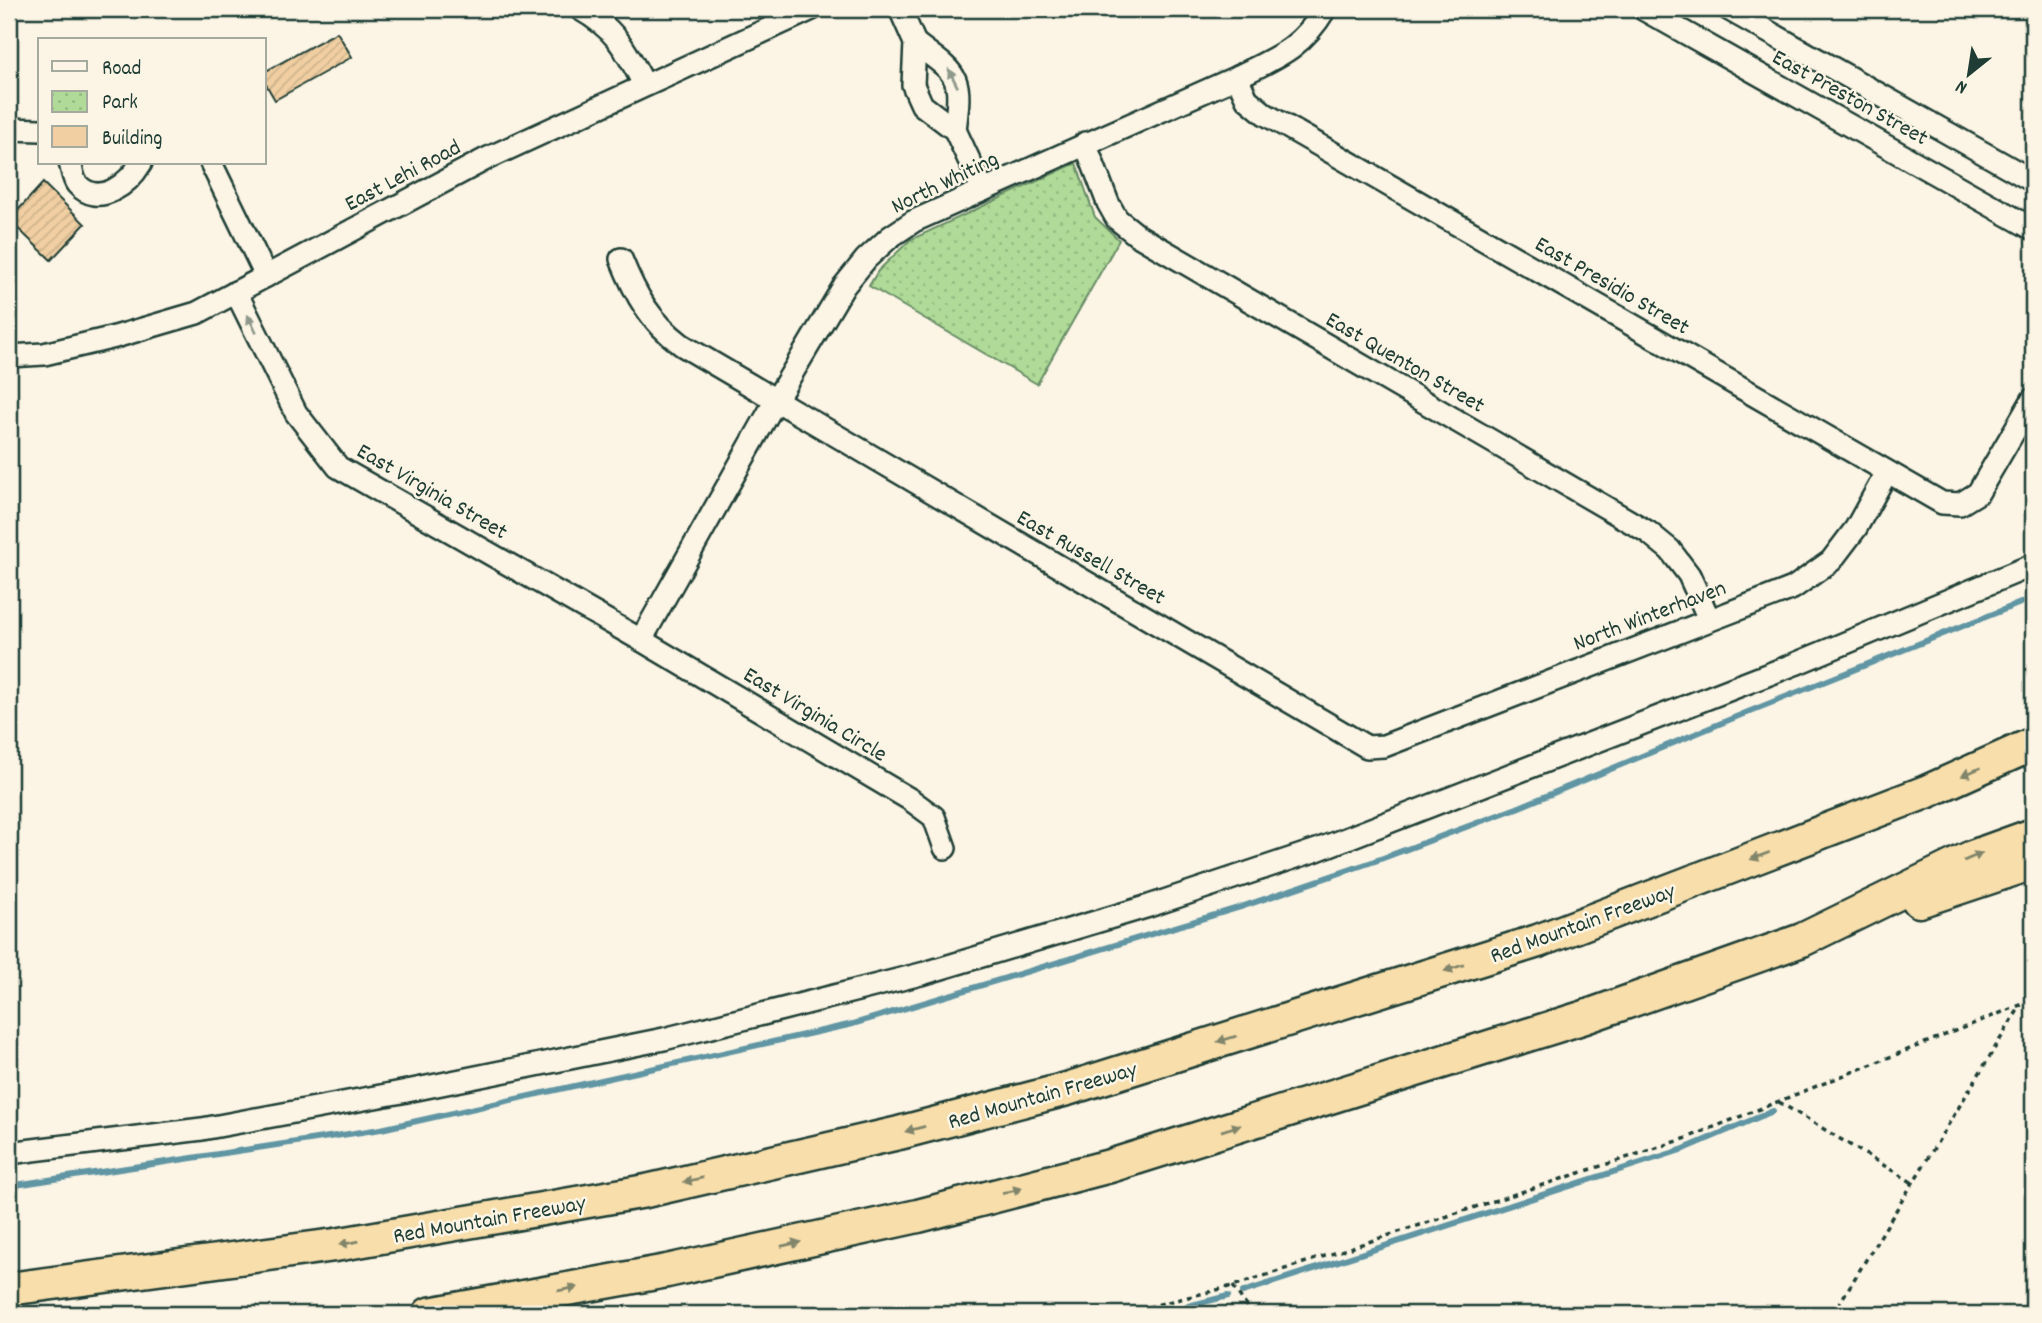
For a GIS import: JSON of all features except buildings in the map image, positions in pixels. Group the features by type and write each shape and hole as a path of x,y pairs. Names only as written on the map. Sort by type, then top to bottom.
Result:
{"highway":[{"name":"Red Mountain Freeway","path":"9,1289 335,1245 646,1191 899,1133 1067,1089 1538,941 1926,792 2033,744"},
{"path":"1802,940 1972,857 2033,835"},
{"path":"429,1314 680,1268 918,1216 1110,1166 1585,1017 1802,940 2033,863"}],"street":[{"path":"580,9 595,18 621,41 644,84"},
{"name":"East Lehi Road","path":"9,356 44,354 197,313 486,159 812,9"},
{"path":"900,9 915,43 913,85 922,106 955,130 983,190"},
{"name":"North Whiting","path":"641,640 776,400 844,286 866,259 890,237 914,221 1237,78 1283,54 1311,31 1325,9"},
{"name":"East Preston Street","path":"1643,9 2033,229"},
{"path":"1728,9 2033,181"},
{"path":"915,43 951,70 960,93 955,130"},
{"name":"East Presidio Street","path":"1237,78 1247,99 1265,114 1942,503 1960,504 1979,493 2033,399"},
{"path":"9,129 38,130"},
{"name":"East Quenton Street","path":"1085,143 1117,219 1137,235 1647,532 1670,550 1689,575 1709,619"},
{"path":"70,164 76,183 101,195 112,192 125,183 140,164"},
{"path":"211,164 266,276"},
{"name":"East Russell Street","path":"621,259 637,298 662,330 681,345 1346,736 1367,747 1384,746"},
{"name":"East Virginia Street","path":"236,292 296,414 338,467 641,640"},
{"name":"North Winterhaven","path":"1384,746 1793,588 1830,561 1856,528 1887,472"},
{"path":"9,1153 201,1129 401,1092 664,1039 925,973 1149,906 1317,850 1795,664 2033,565"},
{"name":"East Virginia Circle","path":"641,640 911,800 934,817 945,848"}],"path":[{"path":"1119,1314 1233,1286 1684,1139 2033,1000"},
{"path":"1833,1314 2021,1005"},
{"path":"1779,1102 1913,1184"},
{"path":"1233,1286 1252,1314"}],"green space":[{"path":"1076,163 1095,217 1119,240 1037,384 869,286 878,271 910,240"}],"waterway":[{"path":"9,1186 381,1129 853,1024 1241,907 1375,861 1517,808 2033,598"},
{"path":"1243,1292 1684,1149 1773,1111"},
{"path":"1156,1314 1228,1296"}]}
